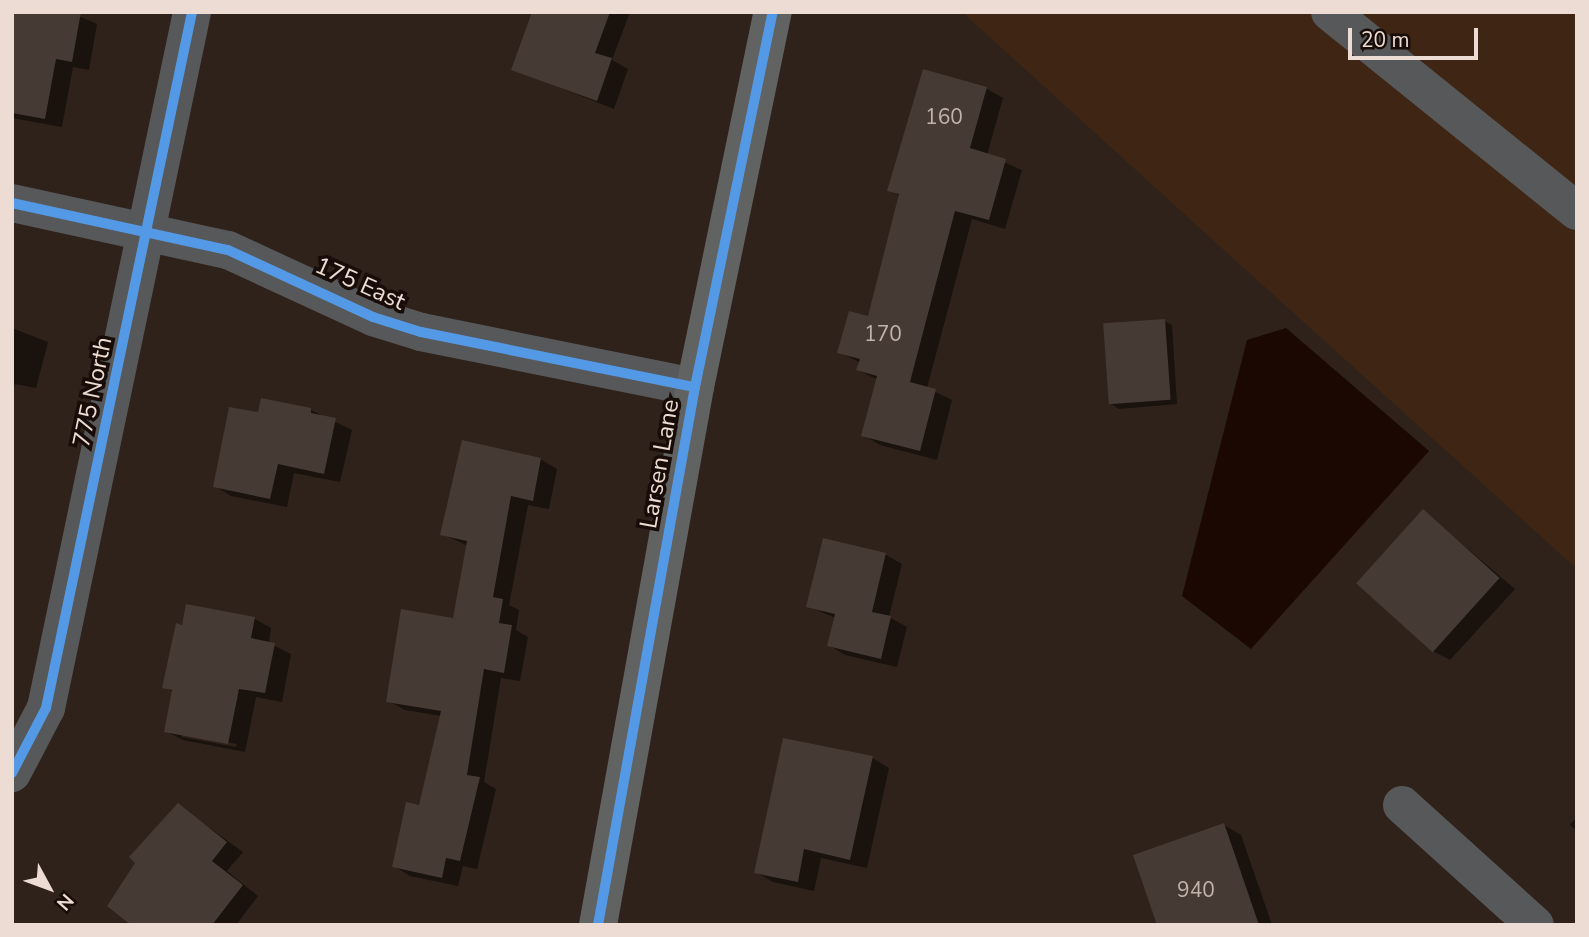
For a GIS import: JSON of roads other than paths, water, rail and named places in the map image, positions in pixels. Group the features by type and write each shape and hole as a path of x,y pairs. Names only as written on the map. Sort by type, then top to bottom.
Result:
{"main road":[{"name":"Larsen Lane","path":"598,925 695,387 773,12"}],"street":[{"name":"775 North","path":"12,773 46,708 150,230 192,12"},
{"path":"1331,12 1577,211"},
{"name":"175 East","path":"12,203 150,230 229,250 373,317 421,332 695,387"},
{"path":"1402,805 1535,925"}]}
